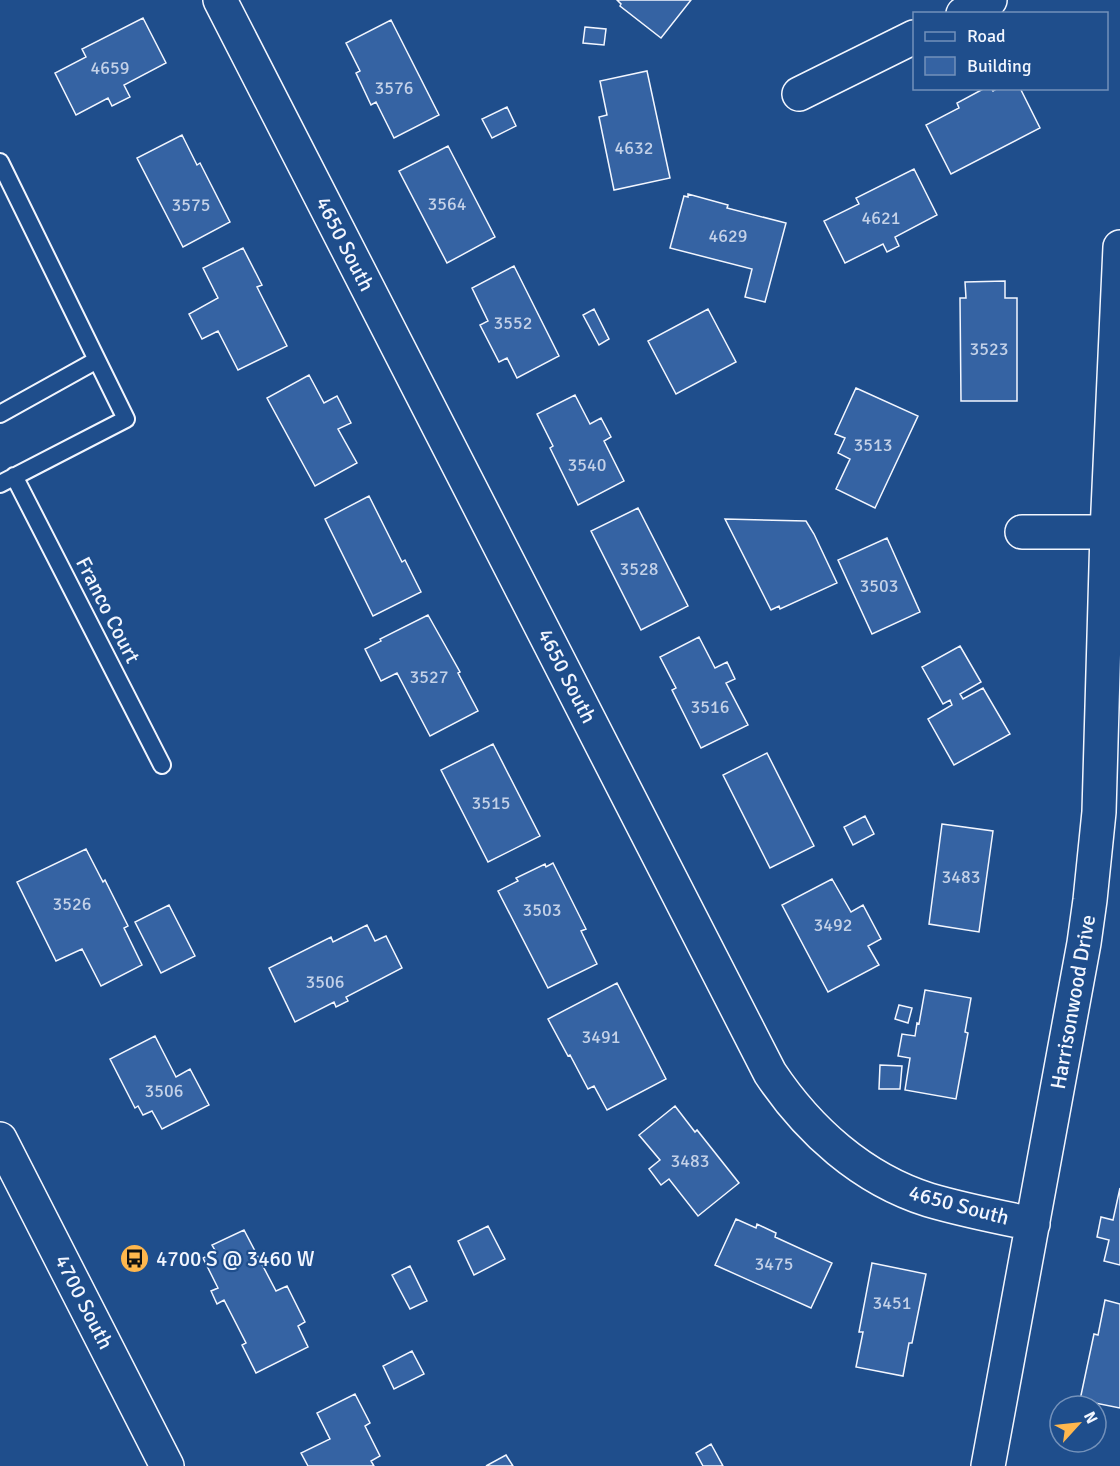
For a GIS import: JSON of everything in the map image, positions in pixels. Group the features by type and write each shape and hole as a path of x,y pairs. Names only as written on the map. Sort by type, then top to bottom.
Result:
{"street":[{"name":"4650 South","path":"220,0 770,1073 812,1126 865,1170 894,1186 928,1200 1033,1224"},
{"path":"967,12 990,0"},
{"path":"799,94 913,38"},
{"name":"Harrisonwood Drive","path":"988,1466 1084,943 1095,855 1099,812 1107,532 1120,247"},
{"path":"1022,532 1107,532"},
{"name":"4700 South","path":"0,1139 167,1466"}],"lane":[{"path":"0,162 126,419 7,480"},
{"path":"0,414 97,360"},
{"name":"Franco Court","path":"7,480 162,765"}],"building":[{"path":"617,0 691,0 661,38 620,6"},
{"path":"143,18 166,63 124,85 130,97 112,106 108,98 76,115 55,73 86,57 82,49"},
{"path":"391,20 439,115 394,138 376,102 371,105 356,73 360,71 346,43"},
{"path":"585,27 606,29 604,45 583,43"},
{"path":"647,71 670,178 614,190 599,117 607,115 600,81"},
{"path":"981,90 1021,90 1040,128 951,174 926,125 959,108 957,103"},
{"path":"507,107 516,126 492,138 482,119"},
{"path":"182,135 197,165 200,163 230,222 183,247 137,158"},
{"path":"448,146 495,237 447,263 399,171"},
{"path":"914,169 937,215 895,237 899,246 887,252 883,244 845,263 824,221 859,204 856,198"},
{"path":"688,194 728,205 727,208 786,223 765,302 745,297 752,269 670,248 684,196 688,197"},
{"path":"243,248 262,285 257,287 287,346 238,370 218,331 202,339 189,314 218,298 203,268"},
{"path":"514,266 559,356 517,378 507,358 499,362 480,325 488,321 472,288"},
{"path":"1005,281 1005,298 1017,298 1017,401 961,401 960,298 966,298 965,282"},
{"path":"594,309 609,339 599,345 583,315"},
{"path":"708,309 736,362 676,394 648,341"},
{"path":"309,375 324,403 337,396 351,423 338,429 357,463 315,486 267,398"},
{"path":"856,388 918,416 875,508 836,489 850,459 838,453 845,438 835,434"},
{"path":"575,395 590,424 601,418 611,437 604,441 624,481 578,505 550,448 553,446 537,414"},
{"path":"369,496 402,562 405,560 421,592 373,616 325,519"},
{"path":"638,508 688,606 641,630 591,531"},
{"path":"725,519 806,521 837,583 780,609 779,606 771,610"},
{"path":"887,538 920,612 872,634 838,560"},
{"path":"428,615 460,672 458,673 478,711 430,736 397,673 381,681 365,649"},
{"path":"699,637 715,668 727,662 735,679 726,683 748,725 701,748 672,690 676,688 660,657"},
{"path":"960,646 981,682 960,694 963,699 983,688 1010,734 954,765 928,719 952,705 950,700 943,704 922,667"},
{"path":"493,744 540,836 488,862 441,770"},
{"path":"767,753 814,846 770,868 723,775"},
{"path":"865,816 874,834 853,845 844,827"},
{"path":"942,824 993,831 979,932 929,924"},
{"path":"86,849 103,882 105,880 128,926 124,928 142,965 101,986 82,949 56,961 17,882"},
{"path":"553,863 586,929 581,931 597,964 548,988 498,891 518,881 516,878 545,864 546,867"},
{"path":"832,879 851,912 863,905 881,939 868,946 879,965 828,992 782,905"},
{"path":"169,905 195,956 161,973 135,922"},
{"path":"367,925 375,941 386,936 402,968 346,997 348,1001 336,1007 334,1002 295,1022 269,968 331,937 333,942"},
{"path":"617,983 666,1079 607,1110 594,1086 588,1089 548,1019"},
{"path":"925,990 971,998 965,1032 968,1033 956,1099 905,1090 910,1058 898,1056 902,1034 915,1036"},
{"path":"899,1005 912,1008 908,1023 895,1019"},
{"path":"155,1036 176,1077 190,1069 209,1105 162,1129 152,1111 143,1115 138,1106 135,1108 110,1059"},
{"path":"880,1065 902,1066 900,1089 879,1089"},
{"path":"675,1106 739,1183 698,1216 669,1179 661,1185 649,1169 660,1160 639,1135"},
{"path":"1120,1188 1120,1265 1104,1261 1109,1240 1097,1237 1101,1217 1113,1220"},
{"path":"736,1219 756,1228 757,1224 776,1233 775,1237 832,1263 811,1308 715,1265"},
{"path":"488,1226 505,1259 474,1275 458,1241"},
{"path":"244,1230 276,1291 287,1286 305,1322 298,1326 308,1347 256,1373 242,1345 246,1343 224,1300 217,1304 211,1291 218,1288 203,1258 216,1252 212,1245"},
{"path":"872,1263 926,1274 903,1376 856,1367 863,1332 859,1332"},
{"path":"410,1266 427,1301 410,1309 392,1275"},
{"path":"1105,1300 1120,1304 1120,1408 1108,1406 1108,1394 1081,1394 1094,1334 1098,1335"},
{"path":"412,1351 424,1374 394,1389 383,1366"},
{"path":"355,1394 370,1423 365,1426 380,1456 371,1461 374,1466 308,1466 301,1453 330,1439 317,1413"},
{"path":"711,1444 723,1466 703,1466 696,1453"},
{"path":"506,1455 513,1466 486,1466"}],"place":[{"name":"4700 S @ 3460 W","path":"135,1259"}]}
